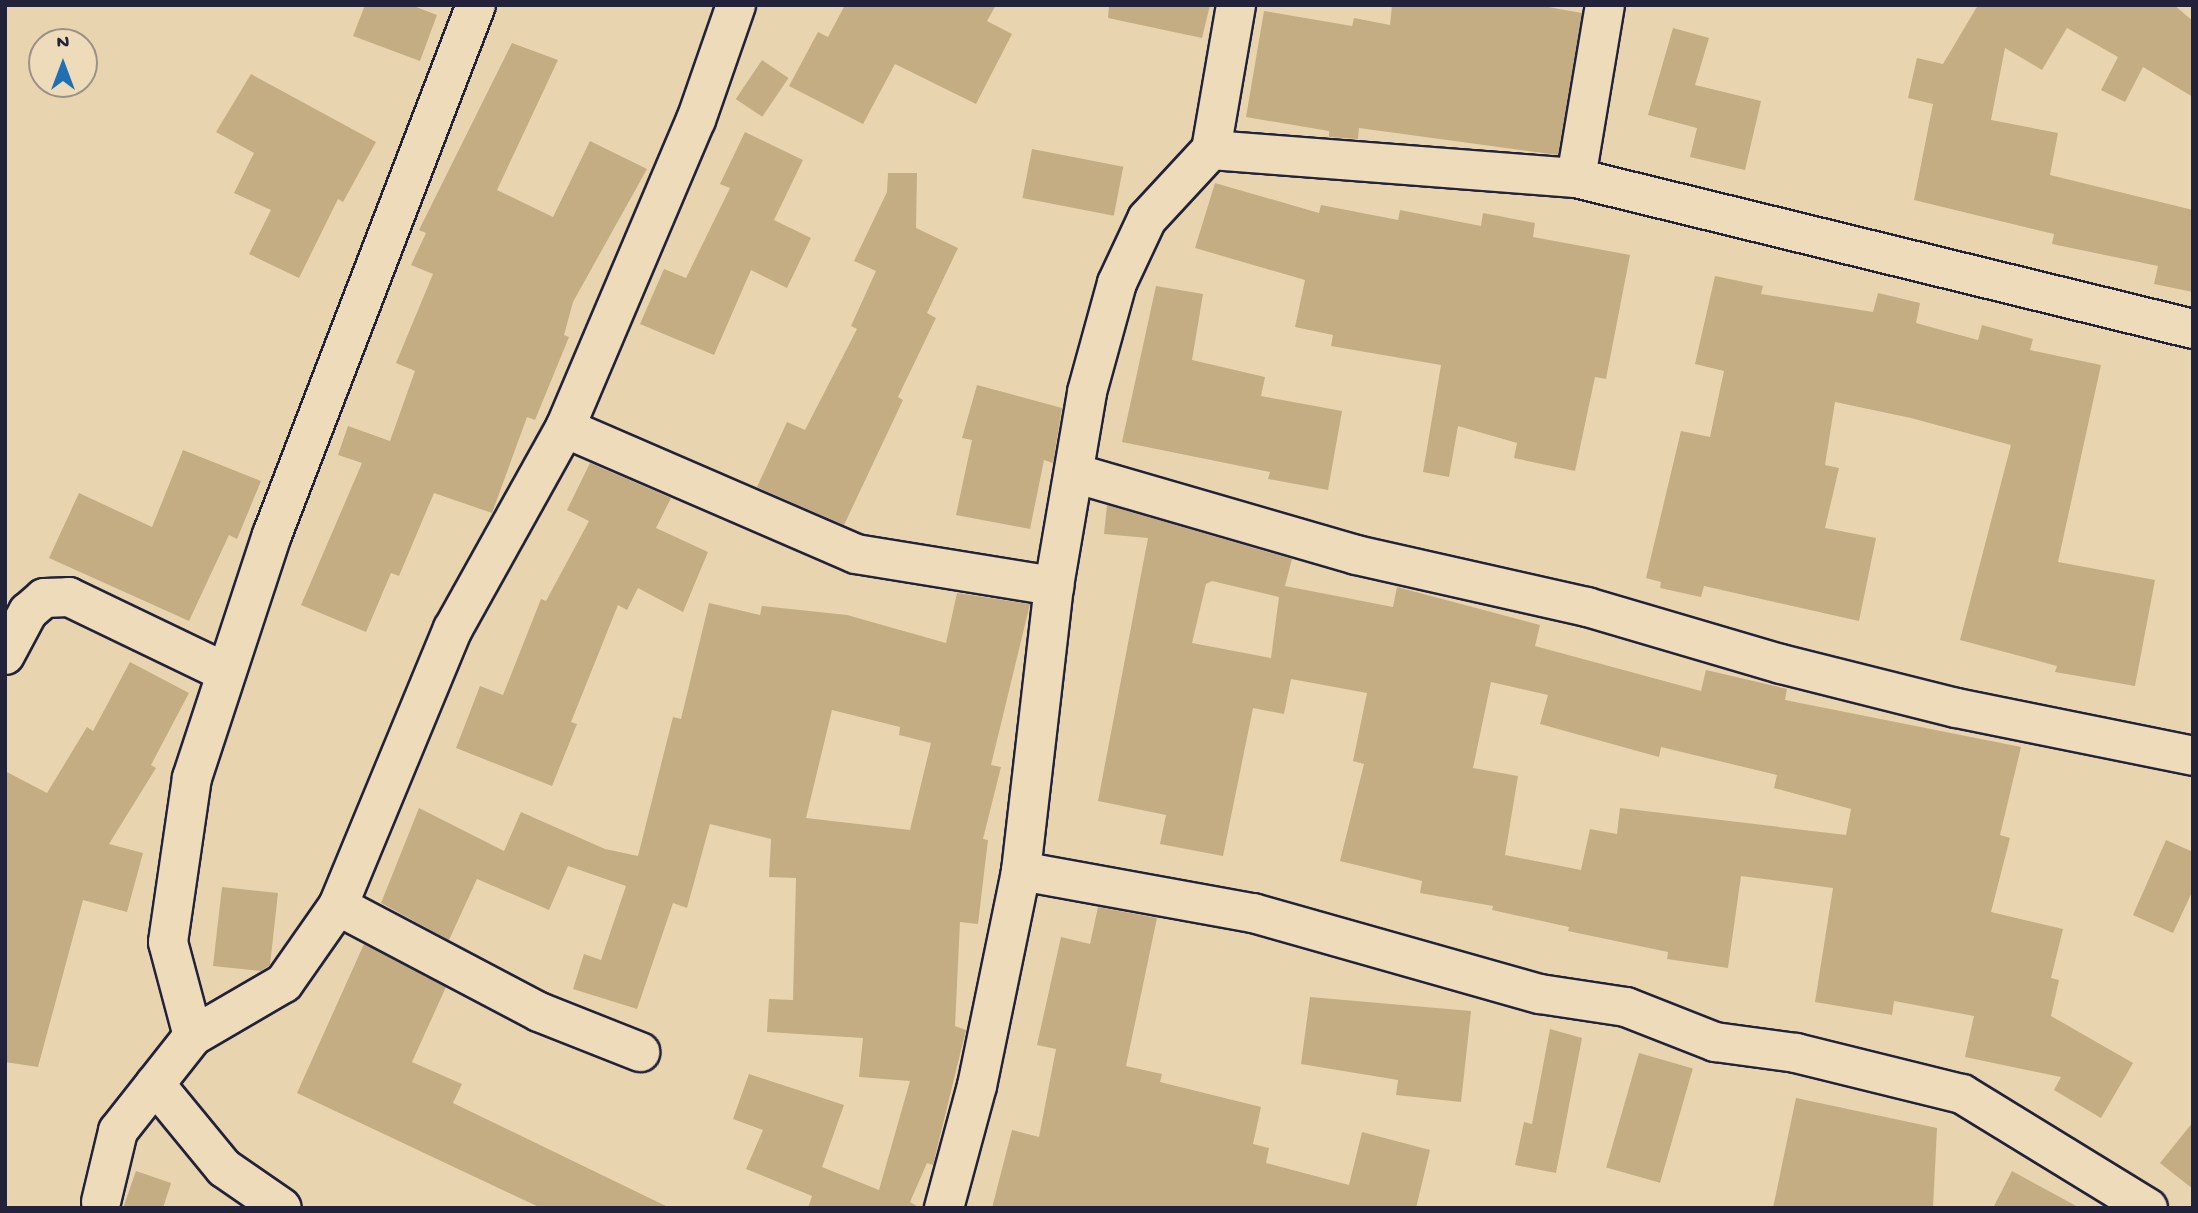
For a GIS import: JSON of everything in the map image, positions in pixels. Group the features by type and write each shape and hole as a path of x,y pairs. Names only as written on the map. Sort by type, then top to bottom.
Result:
{"street":[{"path":"193,1036 168,942 192,778 223,671 477,5"},
{"path":"101,1202 118,1131 193,1036 284,983 338,906 453,629 565,428 696,120 736,5"},
{"path":"944,1208 977,1086 1021,872 1054,586 1087,392 1117,283 1147,219 1211,150 1236,5"},
{"path":"1576,178 1605,5"},
{"path":"1211,150 1576,178 2193,329"},
{"path":"565,428 856,554 1054,586"},
{"path":"1074,472 1356,555 1587,607 1781,664 1956,708 2193,756"},
{"path":"5,655 28,612 44,598 69,597 223,671"},
{"path":"1021,872 1253,913 1540,994 1626,1007 1715,1042 1796,1053 1962,1094 2148,1208"},
{"path":"338,906 539,1012 640,1052"},
{"path":"155,1084 224,1168 282,1208"}],"building":[{"path":"365,5 411,5 437,15 420,61 353,36"},
{"path":"845,5 996,5 987,21 1012,34 976,104 895,64 863,124 789,86 818,32 828,37"},
{"path":"1109,5 1210,5 1202,38 1108,18"},
{"path":"1392,5 1537,5 1582,13 1558,155 1359,128 1358,139 1329,137 1329,131 1246,117 1264,11 1352,26 1354,18 1390,25"},
{"path":"1978,5 2174,5 2193,21 2193,97 2143,67 2125,102 2101,90 2118,57 2067,28 2042,70 2005,48 1991,120 2058,133 2050,175 2193,210 2193,292 2154,284 2158,266 2052,244 2054,234 1914,200 1933,104 1908,98 1917,58 1943,64"},
{"path":"1673,28 1709,38 1695,85 1761,101 1745,170 1690,157 1697,128 1648,115"},
{"path":"512,43 558,60 497,190 553,217 590,141 647,169 573,302 564,335 569,337 535,420 527,417 492,513 434,493 399,576 391,573 366,632 301,605 362,463 338,455 348,426 390,441 415,371 396,363 433,274 411,265 426,233 419,230"},
{"path":"762,60 789,78 762,117 736,99"},
{"path":"251,74 376,142 343,202 338,199 299,278 249,254 271,210 234,193 254,153 216,132"},
{"path":"745,132 803,160 774,220 811,238 787,288 751,270 714,355 640,324 664,269 686,278 730,188 720,184"},
{"path":"1032,149 1123,167 1114,216 1022,198"},
{"path":"888,173 917,173 916,228 958,248 927,313 936,318 898,397 903,400 844,525 757,487 787,422 805,430 857,329 851,326 876,271 854,261 887,192"},
{"path":"1215,183 1319,213 1321,205 1398,220 1400,210 1481,226 1483,213 1535,223 1533,237 1630,255 1606,379 1595,377 1575,471 1514,458 1517,443 1458,426 1449,477 1423,472 1441,365 1331,346 1333,335 1295,327 1305,280 1195,248"},
{"path":"1715,276 1763,286 1761,294 1873,312 1878,293 1920,303 1916,323 1978,340 1982,325 2033,339 2030,350 2101,365 2058,562 2155,580 2135,686 2055,672 2057,666 1960,640 2011,445 1911,418 1835,402 1825,465 1839,468 1825,528 1876,538 1859,621 1704,586 1701,597 1660,588 1661,582 1646,578 1681,431 1710,437 1724,371 1695,364"},
{"path":"1156,286 1203,294 1192,360 1265,377 1261,396 1342,411 1328,490 1268,479 1270,472 1122,442"},
{"path":"977,385 1062,408 1053,463 1044,460 1030,529 956,515 972,440 962,438"},
{"path":"183,450 261,481 237,539 229,535 189,621 49,558 79,493 152,527"},
{"path":"590,463 671,498 656,528 708,552 683,612 638,588 627,610 618,605 571,722 577,724 552,786 456,748 480,686 503,695 541,599 546,601 589,521 567,510"},
{"path":"1107,505 1292,559 1285,586 1393,607 1397,587 1540,625 1535,646 1701,691 1706,670 1787,689 1785,700 2021,747 2000,835 2010,838 1991,912 2063,929 2051,978 2059,980 2051,1016 2133,1063 2101,1118 2054,1090 2061,1077 1965,1057 1974,1016 1894,1001 1892,1015 1815,1002 1833,888 1741,876 1728,968 1667,959 1668,952 1568,931 1569,927 1492,910 1493,906 1420,893 1422,881 1340,861 1364,764 1353,761 1367,693 1291,679 1284,714 1253,708 1223,856 1160,844 1166,815 1098,801 1148,538 1104,534","holes":["1212,581 1279,597 1271,658 1192,643 1206,584","1491,682 1548,695 1540,724 1659,757 1661,747 1777,775 1774,788 1851,809 1846,835 1620,808 1617,834 1590,829 1581,870 1505,855 1518,776 1473,768"]},
{"path":"957,593 1030,604 991,765 1001,767 983,839 988,840 978,924 960,922 955,1026 966,1030 933,1165 927,1163 910,1202 920,1208 808,1208 812,1196 746,1169 763,1130 733,1119 749,1074 844,1105 822,1167 879,1190 910,1081 859,1077 863,1038 767,1032 769,999 793,1000 796,878 769,877 771,839 710,824 687,908 673,903 637,1009 573,989 584,954 601,960 626,886 568,866 549,910 477,879 449,940 381,903 419,808 504,851 521,812 605,849 638,856 673,717 681,719 709,603 760,615 762,606 847,615 946,643","holes":["832,710 900,727 899,735 931,743 910,830 806,818"]},
{"path":"130,662 189,693 151,765 156,768 109,844 143,853 127,912 83,900 38,1067 5,1062 5,771 47,793 87,727 93,731"},
{"path":"2166,840 2193,852 2193,890 2173,933 2133,915"},
{"path":"222,887 278,893 270,965 261,971 213,966"},
{"path":"1098,907 1157,918 1126,1066 1162,1074 1160,1082 1261,1107 1253,1144 1269,1148 1266,1163 1349,1185 1362,1132 1430,1150 1416,1208 992,1208 1012,1130 1039,1137 1056,1049 1037,1045 1061,937 1090,944"},
{"path":"364,944 446,987 412,1062 462,1084 453,1103 670,1208 541,1208 297,1093"},
{"path":"1310,997 1471,1011 1461,1102 1396,1095 1398,1080 1301,1064"},
{"path":"1550,1029 1582,1038 1556,1173 1515,1165 1524,1122 1532,1124"},
{"path":"1639,1053 1693,1068 1660,1183 1606,1167"},
{"path":"1796,1098 1937,1128 1933,1208 1773,1208"},
{"path":"2193,1122 2193,1189 2160,1163"},
{"path":"136,1171 171,1183 163,1208 123,1208"},
{"path":"2012,1171 2080,1208 1993,1208"}]}
